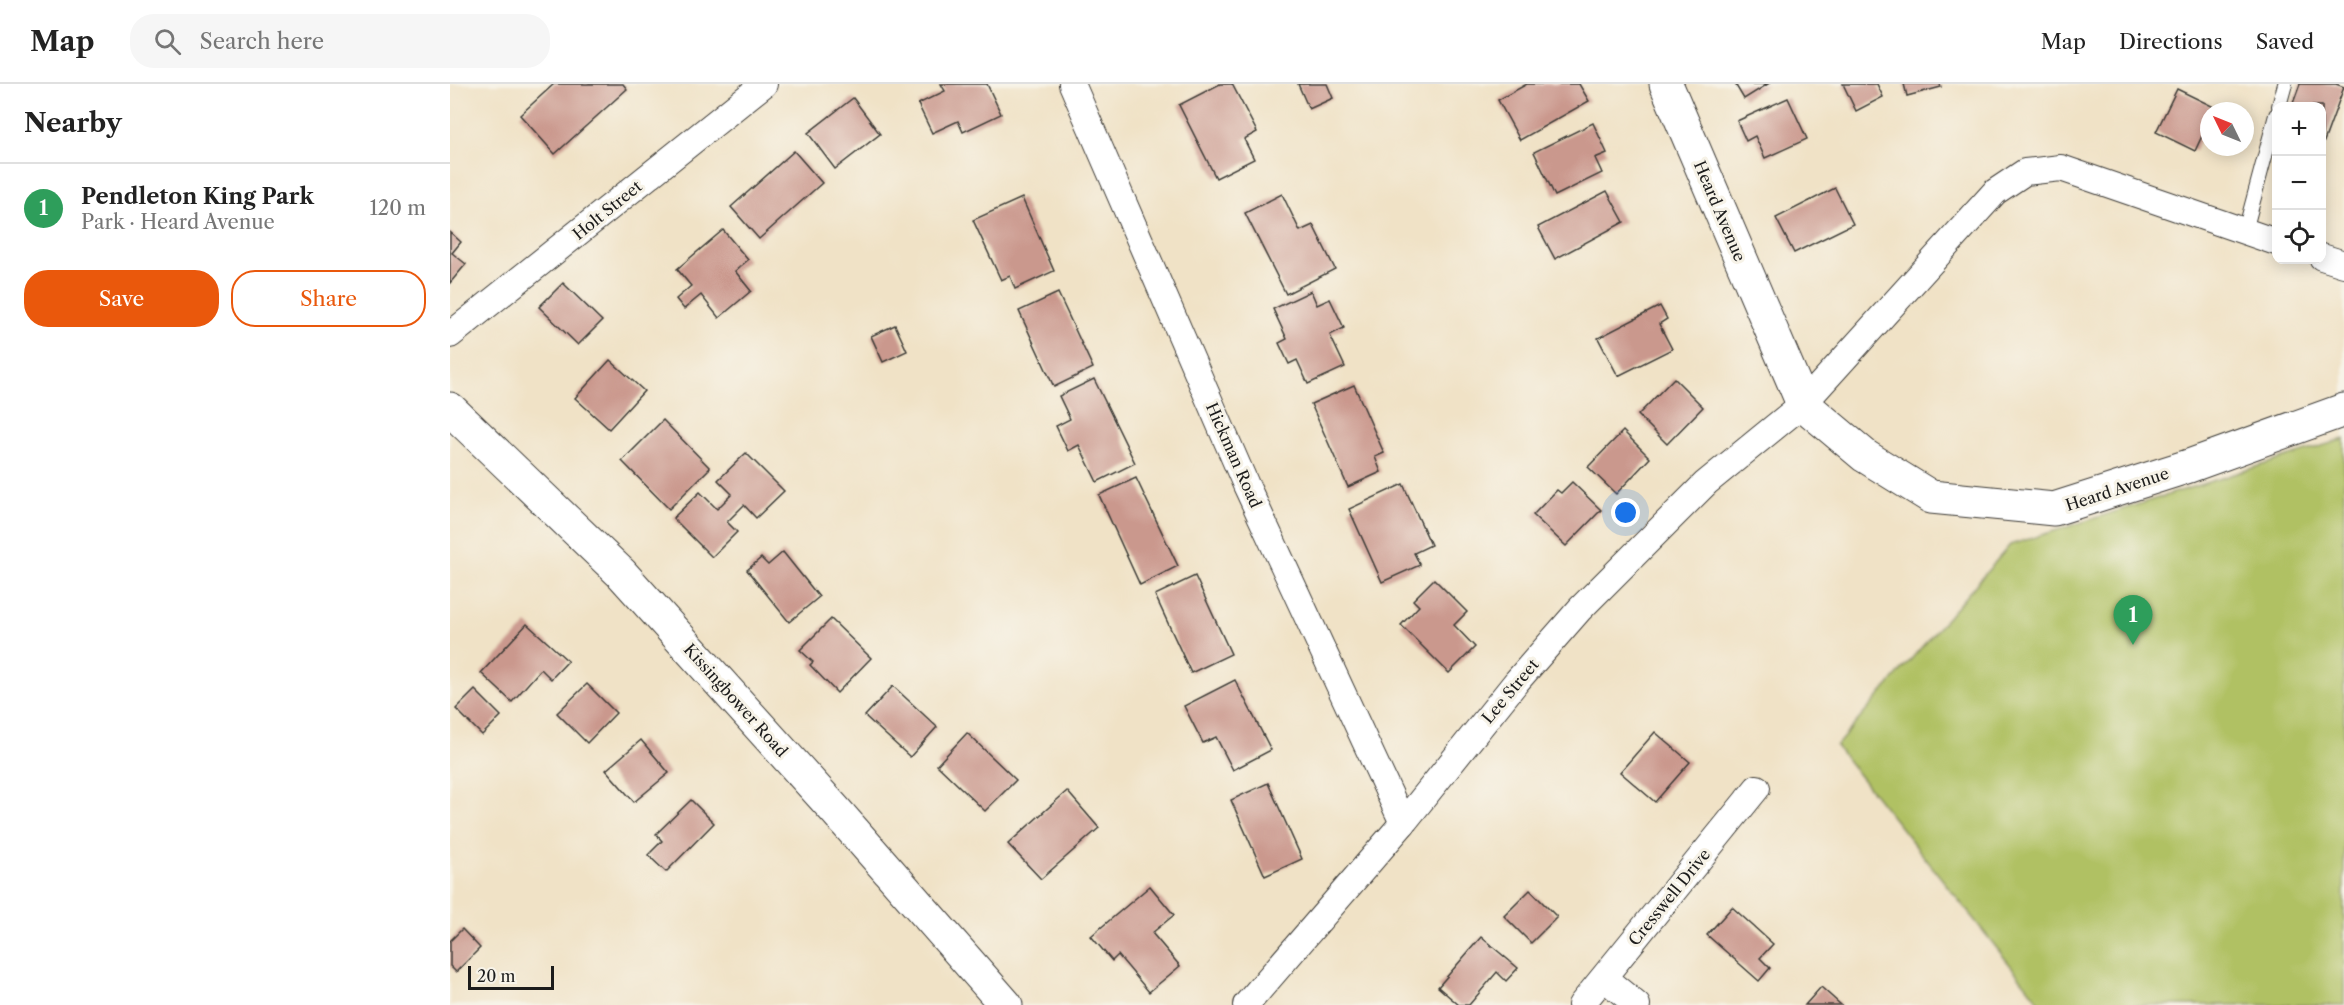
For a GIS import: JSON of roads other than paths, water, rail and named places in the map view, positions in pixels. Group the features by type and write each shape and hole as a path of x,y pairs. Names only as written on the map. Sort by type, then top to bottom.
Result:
{"street":[{"name":"Holt Street","path":"450,335 764,84"},
{"name":"Hickman Road","path":"1072,84 1246,485 1403,823"},
{"name":"Heard Avenue","path":"1666,84 1803,404 1865,456 1931,496 2054,509 2189,466 2344,410"},
{"path":"1803,404 1995,192 2025,172 2061,168 2272,240"},
{"path":"2326,258 2344,264"},
{"name":"Lee Street","path":"1246,1005 1403,823 1517,681 1580,609 1706,483 1803,404"},
{"name":"Kissingbower Road","path":"450,409 622,574 836,810 1006,1005"},
{"name":"Cresswell Drive","path":"1581,1005 1757,789"},
{"path":"1604,978 1637,1005"}],"lane":[{"path":"2280,102 2285,84"},
{"path":"2245,231 2272,133"}],"place":[{"name":"Pendleton King Park","path":"2133,645"}]}
